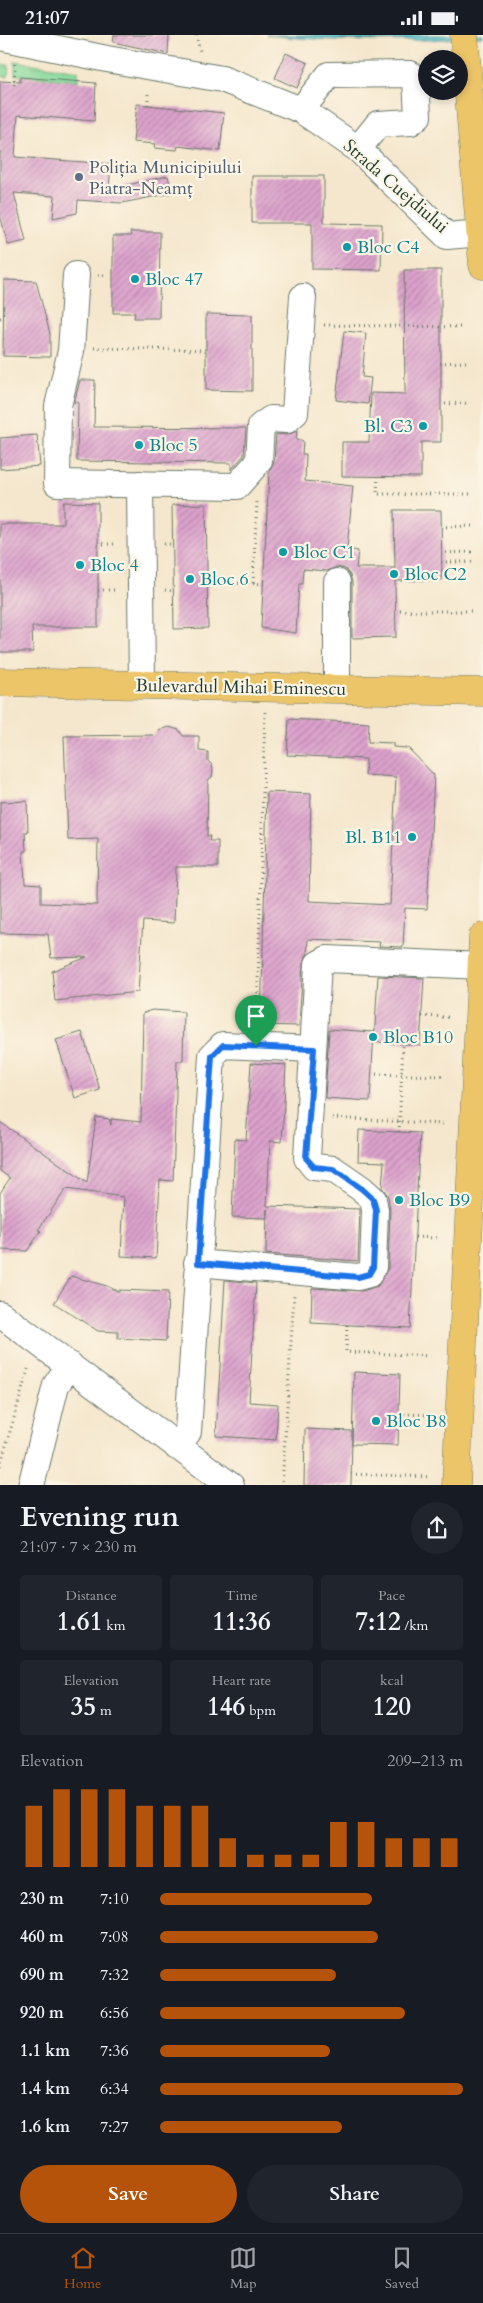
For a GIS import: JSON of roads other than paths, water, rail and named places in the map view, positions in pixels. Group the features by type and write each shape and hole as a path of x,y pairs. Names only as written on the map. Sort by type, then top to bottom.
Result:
{"main road":[{"path":"468,93 483,265"},
{"name":"Bulevardul Mihai Eminescu","path":"0,682 483,689"},
{"path":"456,1485 483,937"}],"street":[{"name":"Strada Cuejdiului","path":"0,37 107,59 222,79 301,110 358,149 447,236 481,233"},
{"path":"301,110 329,75 410,74 416,79 418,116 412,122 378,124 358,149"},
{"path":"76,275 72,347 58,406 57,483 237,486 259,461 261,426 271,419 287,420 295,413 304,297"},
{"path":"140,484 142,685"},
{"path":"337,582 337,688"},
{"path":"198,1263 358,1277 369,1274 373,1267 376,1210 373,1199 333,1169 314,1167 306,1158 318,964 327,959 482,966"},
{"path":"177,1447 188,1432 212,1056 223,1045 314,1049"},
{"path":"0,1314 177,1447 231,1485"},
{"path":"31,1485 56,1385 70,1365"}],"water":[{"path":"266,35 483,35 483,37 374,41"}],"place":[{"name":"Poliția Municipiului Piatra-Neamț","path":"79,177"},
{"name":"Bloc C4","path":"347,247"},
{"name":"Bloc 47","path":"135,279"},
{"name":"Bl. C3","path":"423,426"},
{"name":"Bloc 5","path":"139,445"},
{"name":"Bloc C1","path":"283,552"},
{"name":"Bloc 4","path":"80,565"},
{"name":"Bloc C2","path":"394,574"},
{"name":"Bloc 6","path":"190,579"},
{"name":"Bl. B11","path":"412,837"},
{"name":"Bloc B10","path":"373,1037"},
{"name":"Bloc B9","path":"399,1200"},
{"name":"Bloc B8","path":"376,1421"}]}
